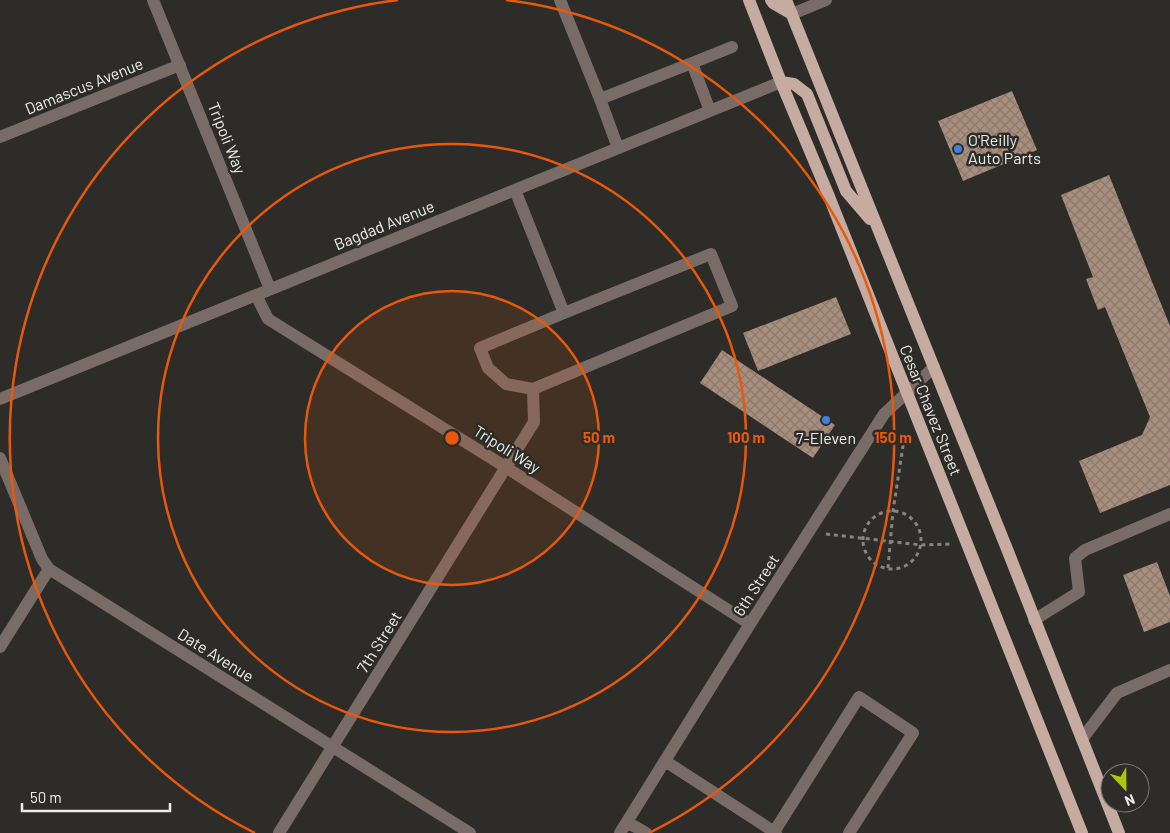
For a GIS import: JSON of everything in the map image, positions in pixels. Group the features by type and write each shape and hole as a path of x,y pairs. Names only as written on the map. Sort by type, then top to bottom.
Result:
{"main road":[{"name":"Cesar Chavez Street","path":"749,0 1082,833"},
{"path":"771,0 792,14"},
{"name":"Cesar Chavez Street","path":"786,0 1119,833"},
{"path":"781,82 794,84 807,94 846,191 878,229"}],"street":[{"name":"Tripoli Way","path":"153,0 270,289"},
{"path":"792,14 826,0"},
{"path":"562,1 618,148"},
{"path":"600,100 732,48"},
{"path":"692,63 710,111"},
{"name":"Damascus Avenue","path":"0,137 180,65"},
{"name":"Bagdad Avenue","path":"0,400 781,82"},
{"path":"515,190 564,313"},
{"path":"711,254 732,306 533,389 506,384 488,368 480,348 564,313 711,254"},
{"name":"Tripoli Way","path":"256,295 268,319 507,468 750,624"},
{"name":"6th Street","path":"620,833 884,414 934,367"},
{"name":"7th Street","path":"279,833 534,422 533,389"},
{"path":"0,458 42,559 48,568 0,647"},
{"path":"1034,620 1079,592 1075,558 1084,550 1170,514"},
{"name":"Date Avenue","path":"48,568 470,833"},
{"path":"1082,740 1117,693 1170,670"},
{"path":"665,761 775,832 859,697 913,733 849,833"},
{"path":"627,822 646,833"}],"path":[{"path":"888,569 893,511 905,430"},
{"path":"893,511 903,513 918,525 921,545 918,554 912,562 904,567 888,569 876,565 869,558 865,550 863,538 868,523 875,516 883,512 893,511"},
{"path":"809,532 921,545 967,544"}],"building":[{"path":"1012,91 1037,150 963,181 938,121"},
{"path":"1109,175 1170,326 1170,485 1100,513 1079,461 1142,435 1150,417 1105,307 1098,310 1086,279 1093,277 1061,195"},
{"path":"836,297 851,334 758,371 743,333"},
{"path":"722,350 835,425 813,458 700,383"},
{"path":"1157,562 1170,596 1170,622 1144,632 1123,575"}],"place":[{"name":"O'Reilly Auto Parts","path":"958,149"},
{"name":"7-Eleven","path":"826,420"}]}
